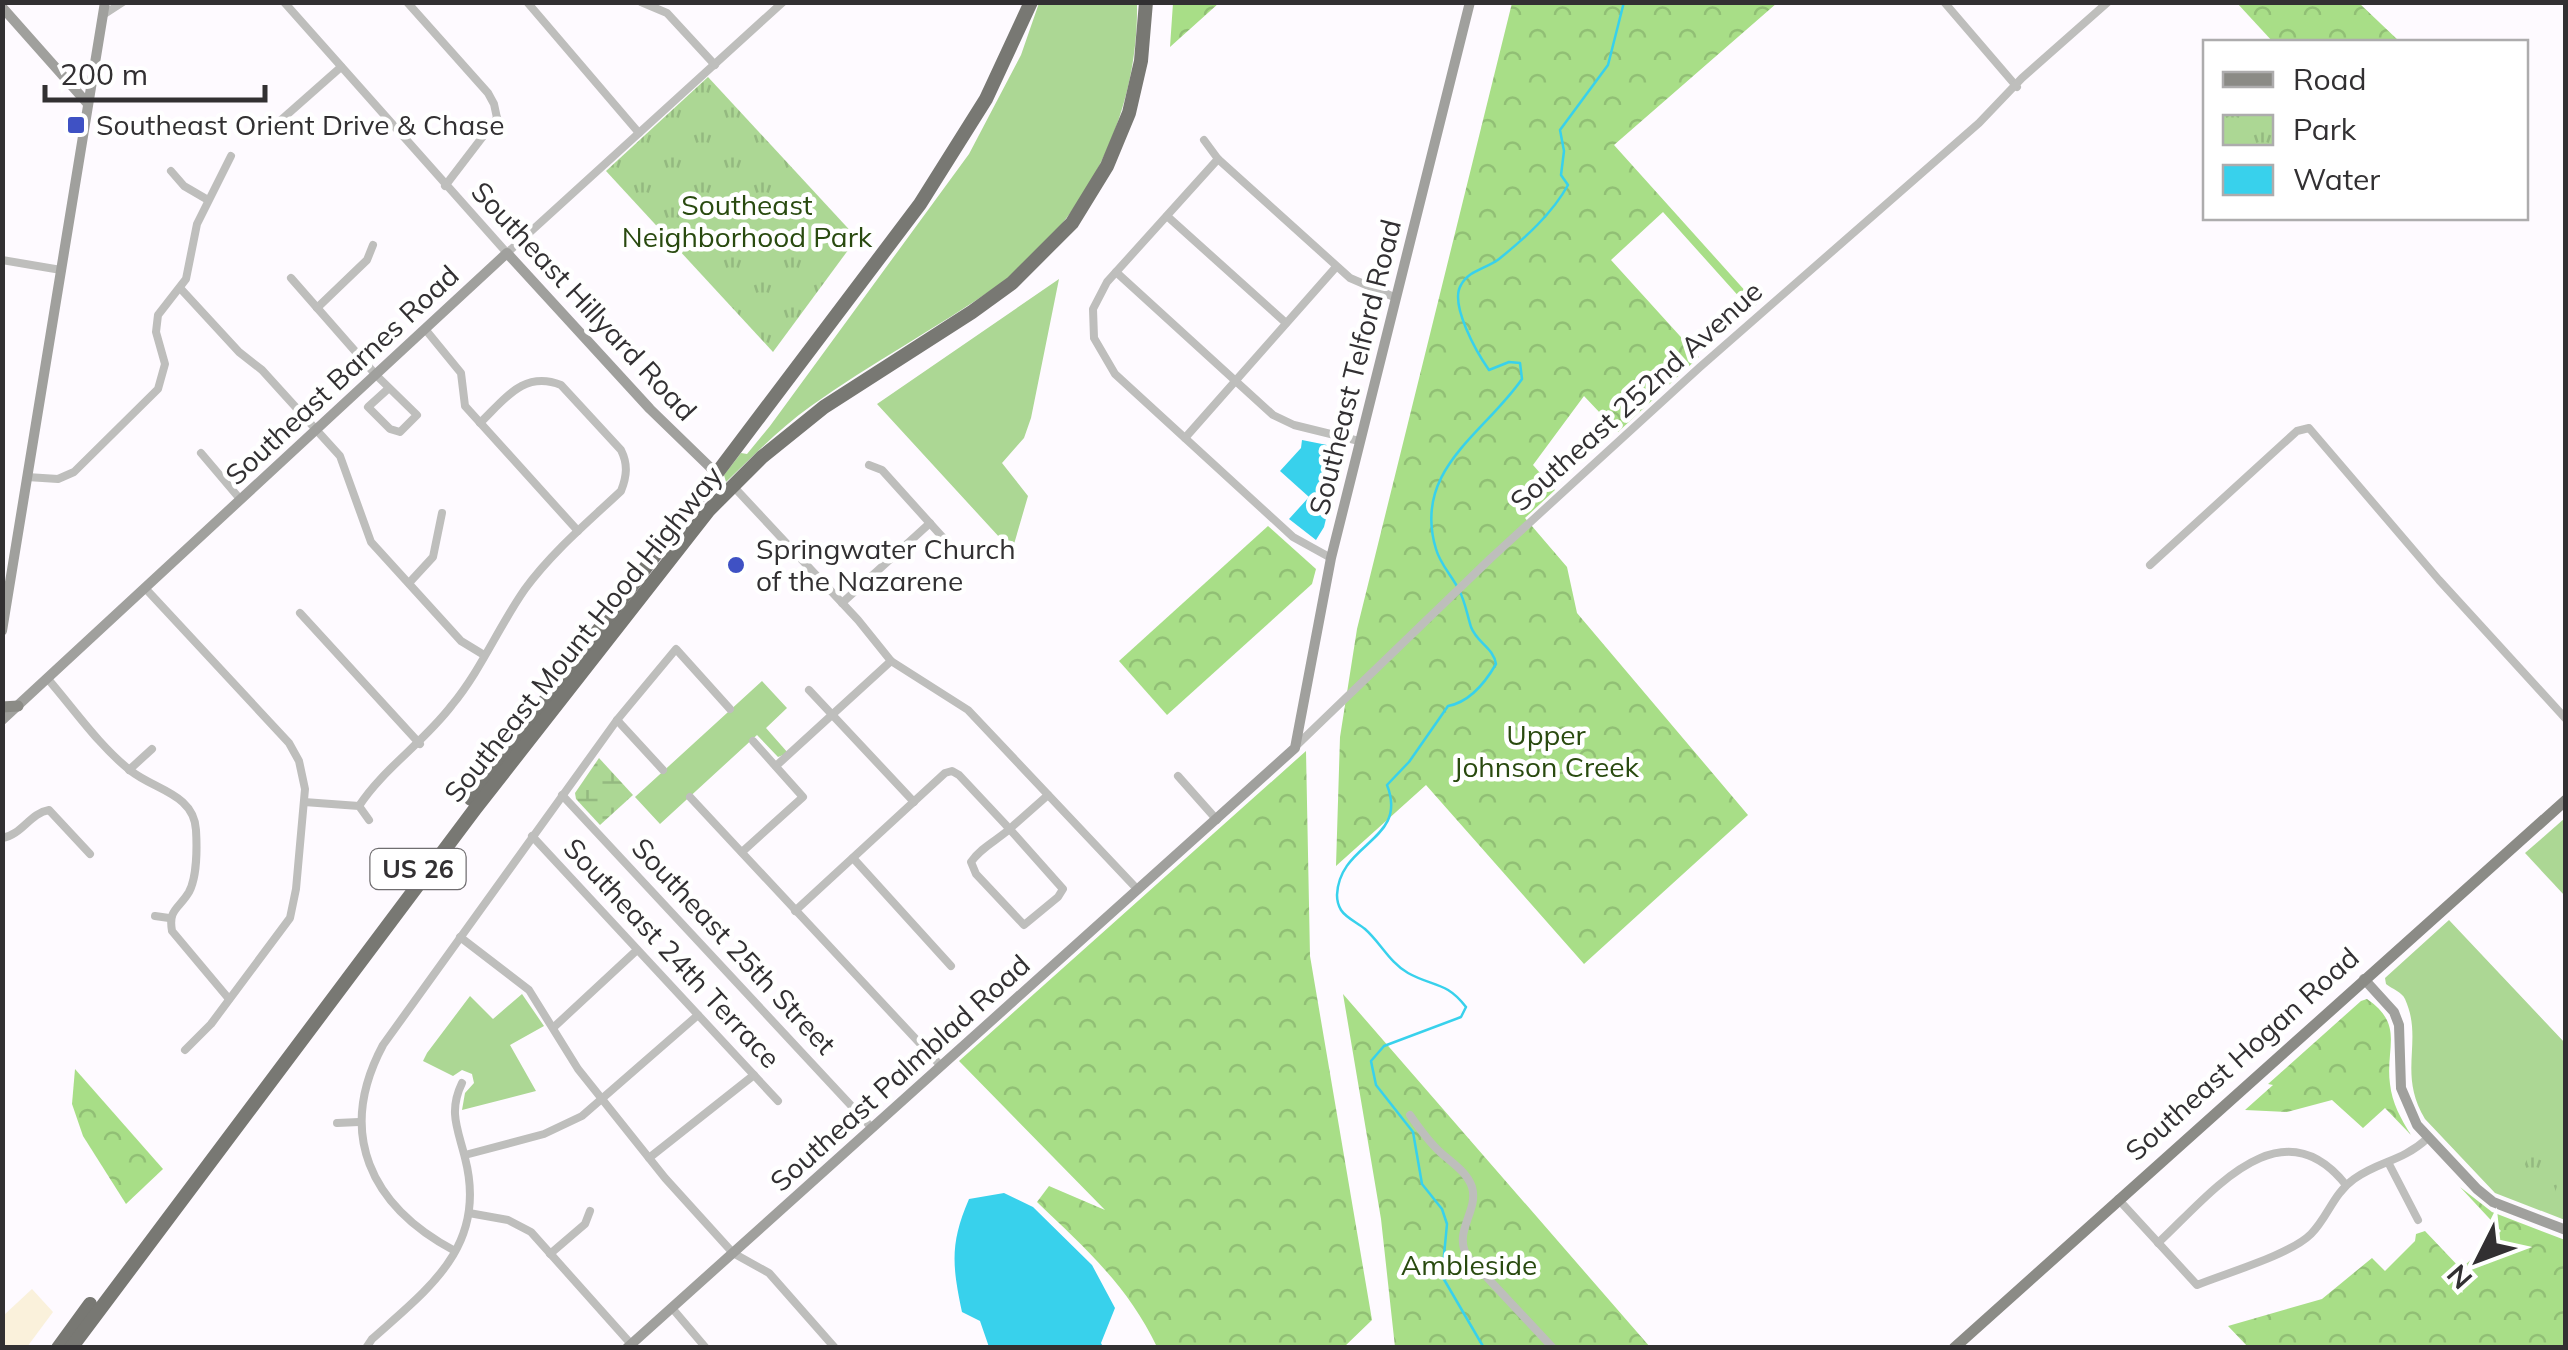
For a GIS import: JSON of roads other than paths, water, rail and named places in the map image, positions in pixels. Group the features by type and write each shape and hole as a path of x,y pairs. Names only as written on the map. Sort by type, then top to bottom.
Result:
{"highway":[{"name":"Southeast Mount Hood Highway","path":"58,1348 943,170 986,99 1031,2"},
{"name":"Southeast Mount Hood Highway","path":"71,1348 434,864 671,558 732,486 824,407 1004,290 1064,232 1093,191 1122,132 1142,60 1146,2"},
{"path":"671,558 676,540 720,482 717,474"}],"main road":[{"path":"2,706 18,706"},
{"name":"Southeast Hogan Road","path":"1954,1348 2566,800"}],"street":[{"path":"2,631 104,2"},
{"path":"102,15 123,2"},
{"name":"Southeast Hillyard Road","path":"284,2 445,186 650,409 717,474"},
{"path":"407,2 488,93 497,118 445,186"},
{"path":"528,2 639,133"},
{"path":"641,2 656,5 673,19 715,64"},
{"name":"Southeast Barnes Road","path":"2,720 782,2"},
{"name":"Southeast Telford Road","path":"1297,745 1331,558 1470,2"},
{"path":"1944,2 2017,86"},
{"name":"Southeast 252nd Avenue","path":"1204,832 1450,596 2108,2"},
{"path":"2,7 88,104"},
{"path":"281,120 341,67"},
{"path":"497,118 508,118"},
{"path":"1204,140 1218,159 1336,267 1358,284 1394,297"},
{"path":"27,476 58,478 74,472 153,396 162,381 165,364 156,323 192,264 194,232 231,156"},
{"path":"1218,159 1099,294 1092,324 1100,351 1115,374 1293,537 1331,558"},
{"path":"171,172 184,186 208,200"},
{"path":"1167,216 1286,323"},
{"path":"317,308 366,260 373,245"},
{"path":"2,260 60,270"},
{"path":"1186,438 1336,267"},
{"path":"1116,272 1283,421 1359,441"},
{"path":"291,278 417,416 397,432 356,393"},
{"path":"180,288 239,352 262,370 344,464 371,542 461,641 484,655"},
{"path":"425,329 456,363 461,373 464,406 578,531"},
{"path":"359,806 457,700 525,590 549,559 621,491 626,480 626,459 561,386 543,379 520,384 480,423"},
{"path":"368,407 389,388"},
{"path":"2150,565 2297,431 2309,428 2566,719"},
{"path":"201,453 240,500"},
{"path":"869,464 882,470 955,551"},
{"path":"732,486 891,661 968,710 1138,890"},
{"path":"409,583 432,557 442,513"},
{"path":"842,603 930,523"},
{"path":"145,588 290,743 302,770 304,802 290,918 185,1050"},
{"path":"300,613 420,744"},
{"path":"455,1251 422,1234 375,1175 364,1151 360,1122 369,1071 383,1045 532,836 617,720 676,650 730,709"},
{"path":"776,766 891,661"},
{"path":"47,678 130,770 154,787 178,796 194,815 193,877 170,918 177,942 229,999"},
{"path":"809,690 914,802"},
{"path":"617,720 663,770"},
{"path":"742,852 803,797 753,741"},
{"path":"130,770 152,749"},
{"path":"796,911 945,773 952,771 1010,830 1063,889 1024,924 976,874 971,862 977,854 1010,830 1048,796"},
{"path":"1178,776 1217,820"},
{"name":"Southeast 25th Street","path":"562,795 872,1128"},
{"path":"690,797 941,1066"},
{"path":"304,802 359,806"},
{"path":"359,806 369,820"},
{"path":"14,848 6,838 38,813 49,810 90,854"},
{"name":"Southeast Palmblad Road","path":"629,1346 1204,832"},
{"name":"Southeast 24th Terrace","path":"532,836 778,1101"},
{"path":"853,858 951,966"},
{"path":"154,916 170,918"},
{"path":"460,937 529,990 578,1069 649,1158 733,1253 769,1273 835,1348"},
{"path":"554,1027 637,950"},
{"path":"2364,979 2394,1012 2399,1024 2401,1088 2412,1117 2428,1138 2493,1202 2566,1230"},
{"path":"464,1154 563,1128 602,1100 698,1015"},
{"path":"649,1158 754,1075"},
{"path":"366,1348 431,1287 455,1251 469,1213 470,1181 453,1109 462,1083"},
{"path":"1410,1115 1468,1180 1473,1200 1462,1235 1467,1256 1553,1348"},
{"path":"337,1123 360,1122"},
{"path":"2118,1199 2197,1285 2300,1243 2317,1228 2346,1186 2373,1168 2412,1154 2428,1138"},
{"path":"2158,1243 2245,1164 2263,1155 2289,1151 2310,1156 2324,1162 2346,1186"},
{"path":"2388,1164 2418,1220"},
{"path":"550,1254 585,1224 590,1211"},
{"path":"469,1213 516,1223 531,1232 629,1346"},
{"path":"672,1308 706,1348"}],"water":[{"path":"1302,440 1337,447 1342,452 1324,527 1316,540 1289,519 1309,497 1280,471 1301,448"},
{"path":"1004,1193 1033,1207 1092,1265 1115,1308 1101,1343 1103,1347 989,1347 980,1321 962,1312 956,1281 958,1229 969,1199"}],"waterway":[{"path":"1484,1348 1442,1276 1447,1224 1442,1209 1422,1184 1413,1132 1376,1085 1371,1061 1384,1046 1461,1017 1466,1007 1445,989 1396,964 1365,929 1343,913 1337,895 1349,863 1389,818 1387,785 1409,762 1448,706 1476,691 1496,664 1471,627 1461,594 1438,554 1431,521 1434,497 1443,475 1522,379 1520,363 1509,362 1489,370 1461,316 1458,293 1468,276 1499,259 1537,225 1568,185 1561,175 1564,151 1560,130 1608,65 1624,2"}],"place":[{"name":"Southeast Orient Drive & Chase","path":"76,125"},
{"name":"Springwater Church of the Nazarene","path":"736,565"}],"park label":[{"name":"Southeast Neighborhood Park","path":"747,221"},
{"name":"Upper Johnson Creek","path":"1546,751"},
{"name":"Ambleside","path":"1469,1265"}]}
